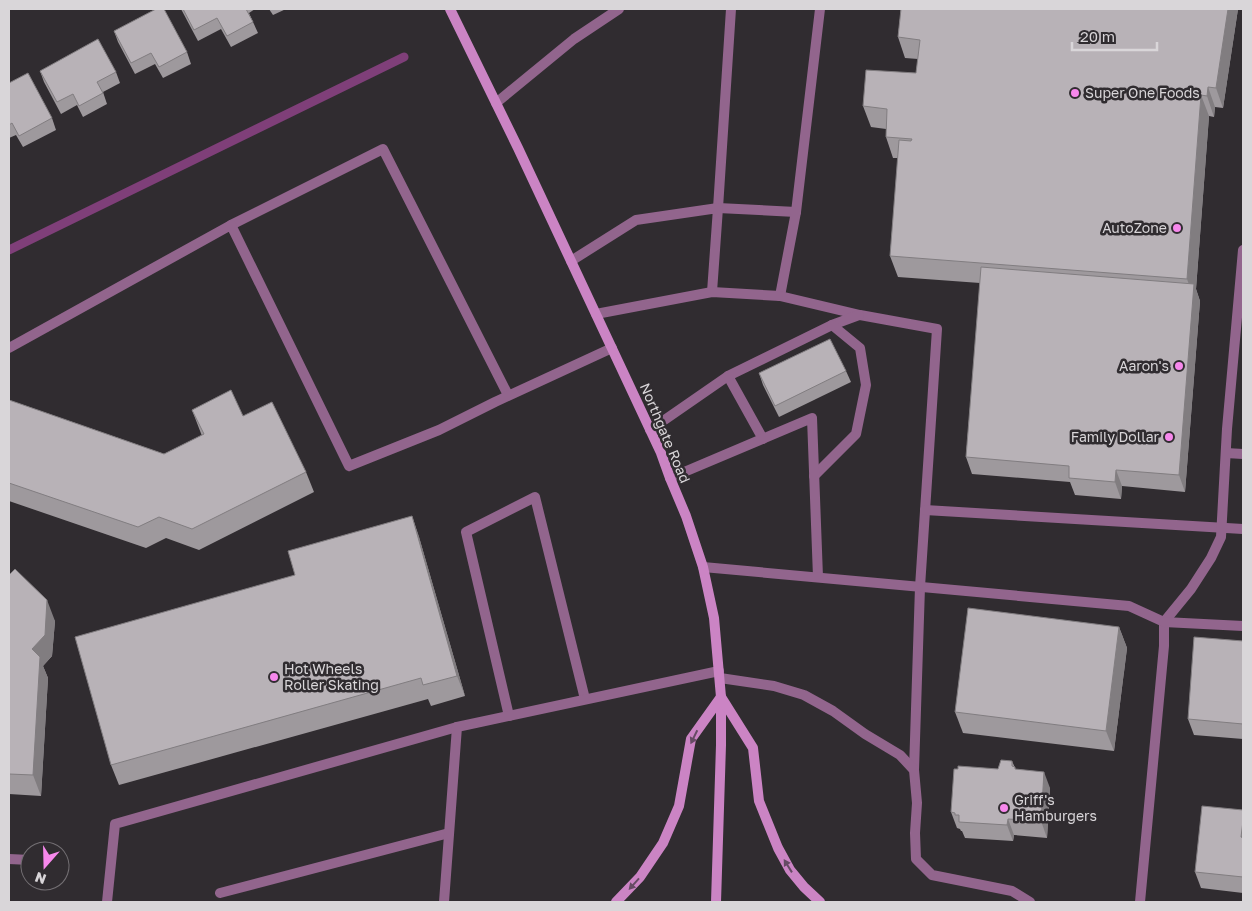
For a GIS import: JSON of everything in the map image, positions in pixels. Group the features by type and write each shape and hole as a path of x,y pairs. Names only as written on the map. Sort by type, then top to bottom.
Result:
{"main road":[{"name":"Northgate Road","path":"450,9 662,453 703,567 714,618 721,697 716,902"},
{"path":"616,902 640,877 663,843 679,806 691,738 721,697 753,748 759,801 778,848 790,870 820,902"}],"lane":[{"path":"496,103 574,39 620,9"},
{"path":"712,292 731,9"},
{"path":"780,296 796,212 820,9"},
{"path":"9,348 231,225 384,149 508,395"},
{"path":"571,261 636,220 718,208 796,212"},
{"path":"231,225 349,466 438,430 508,395 612,348"},
{"path":"1140,902 1164,646 1164,622 1191,589 1211,558 1220,537 1243,250"},
{"path":"596,314 712,292 780,296 860,315 937,329 920,587 914,770 917,803 916,859 932,875 1012,891 1030,902"},
{"path":"650,430 728,376 832,325 860,315"},
{"path":"814,476 856,434 866,385 860,348 832,325"},
{"path":"728,376 763,439"},
{"path":"670,478 812,418 818,577"},
{"path":"1226,453 1243,454"},
{"path":"509,716 466,532 535,497 585,699"},
{"path":"925,510 1243,530"},
{"path":"703,567 1129,606 1164,622 1243,626"},
{"path":"107,902 115,824 457,727 585,699 720,674 804,695 833,711 865,734 900,755 914,770"},
{"path":"444,902 457,727"},
{"path":"220,894 449,833"}],"building":[{"path":"156,9 164,9 187,52 159,67 151,53 131,63 114,31"},
{"path":"183,9 246,9 253,22 227,36 217,18 194,30"},
{"name":"Super One Foods","path":"901,9 1228,9 1216,88 1208,87 1207,96 1201,95 1187,279 890,256 899,140 911,141 912,139 886,137 887,109 863,106 866,70 916,73 920,40 898,37"},
{"path":"98,39 116,72 97,82 103,93 79,106 73,94 57,102 40,71"},
{"path":"28,73 52,118 19,136 12,123 9,125 9,83"},
{"path":"981,267 1194,284 1179,475 1116,470 1115,482 1069,478 1069,466 966,457"},
{"path":"830,339 846,371 775,406 759,373"},
{"path":"231,390 243,416 272,402 306,472 192,529 159,517 138,527 9,483 9,400 164,454 204,434 192,410"},
{"name":"Hot Wheels Roller Skating","path":"412,516 457,676 423,685 421,678 111,765 75,637 295,575 288,551"},
{"path":"15,569 47,600 45,635 32,649 40,657 33,775 9,774 9,575"},
{"path":"968,608 1119,627 1106,731 955,712"},
{"path":"1194,637 1243,641 1243,724 1188,719"},
{"name":"Griff's Hamburgers","path":"1001,760 1012,761 1012,766 1015,769 1044,772 1041,821 1008,819 1007,825 959,822 959,815 951,812 954,769 958,769 958,766 998,769"},
{"path":"1202,806 1243,810 1241,837 1243,838 1243,877 1195,872"}],"waterway":[{"path":"9,250 404,57"}],"place":[{"name":"Super One Foods","path":"1075,93"},
{"name":"AutoZone","path":"1177,228"},
{"name":"Aaron's","path":"1179,366"},
{"name":"Family Dollar","path":"1169,437"},
{"name":"Hot Wheels Roller Skating","path":"274,677"},
{"name":"Griff's Hamburgers","path":"1004,808"}]}
